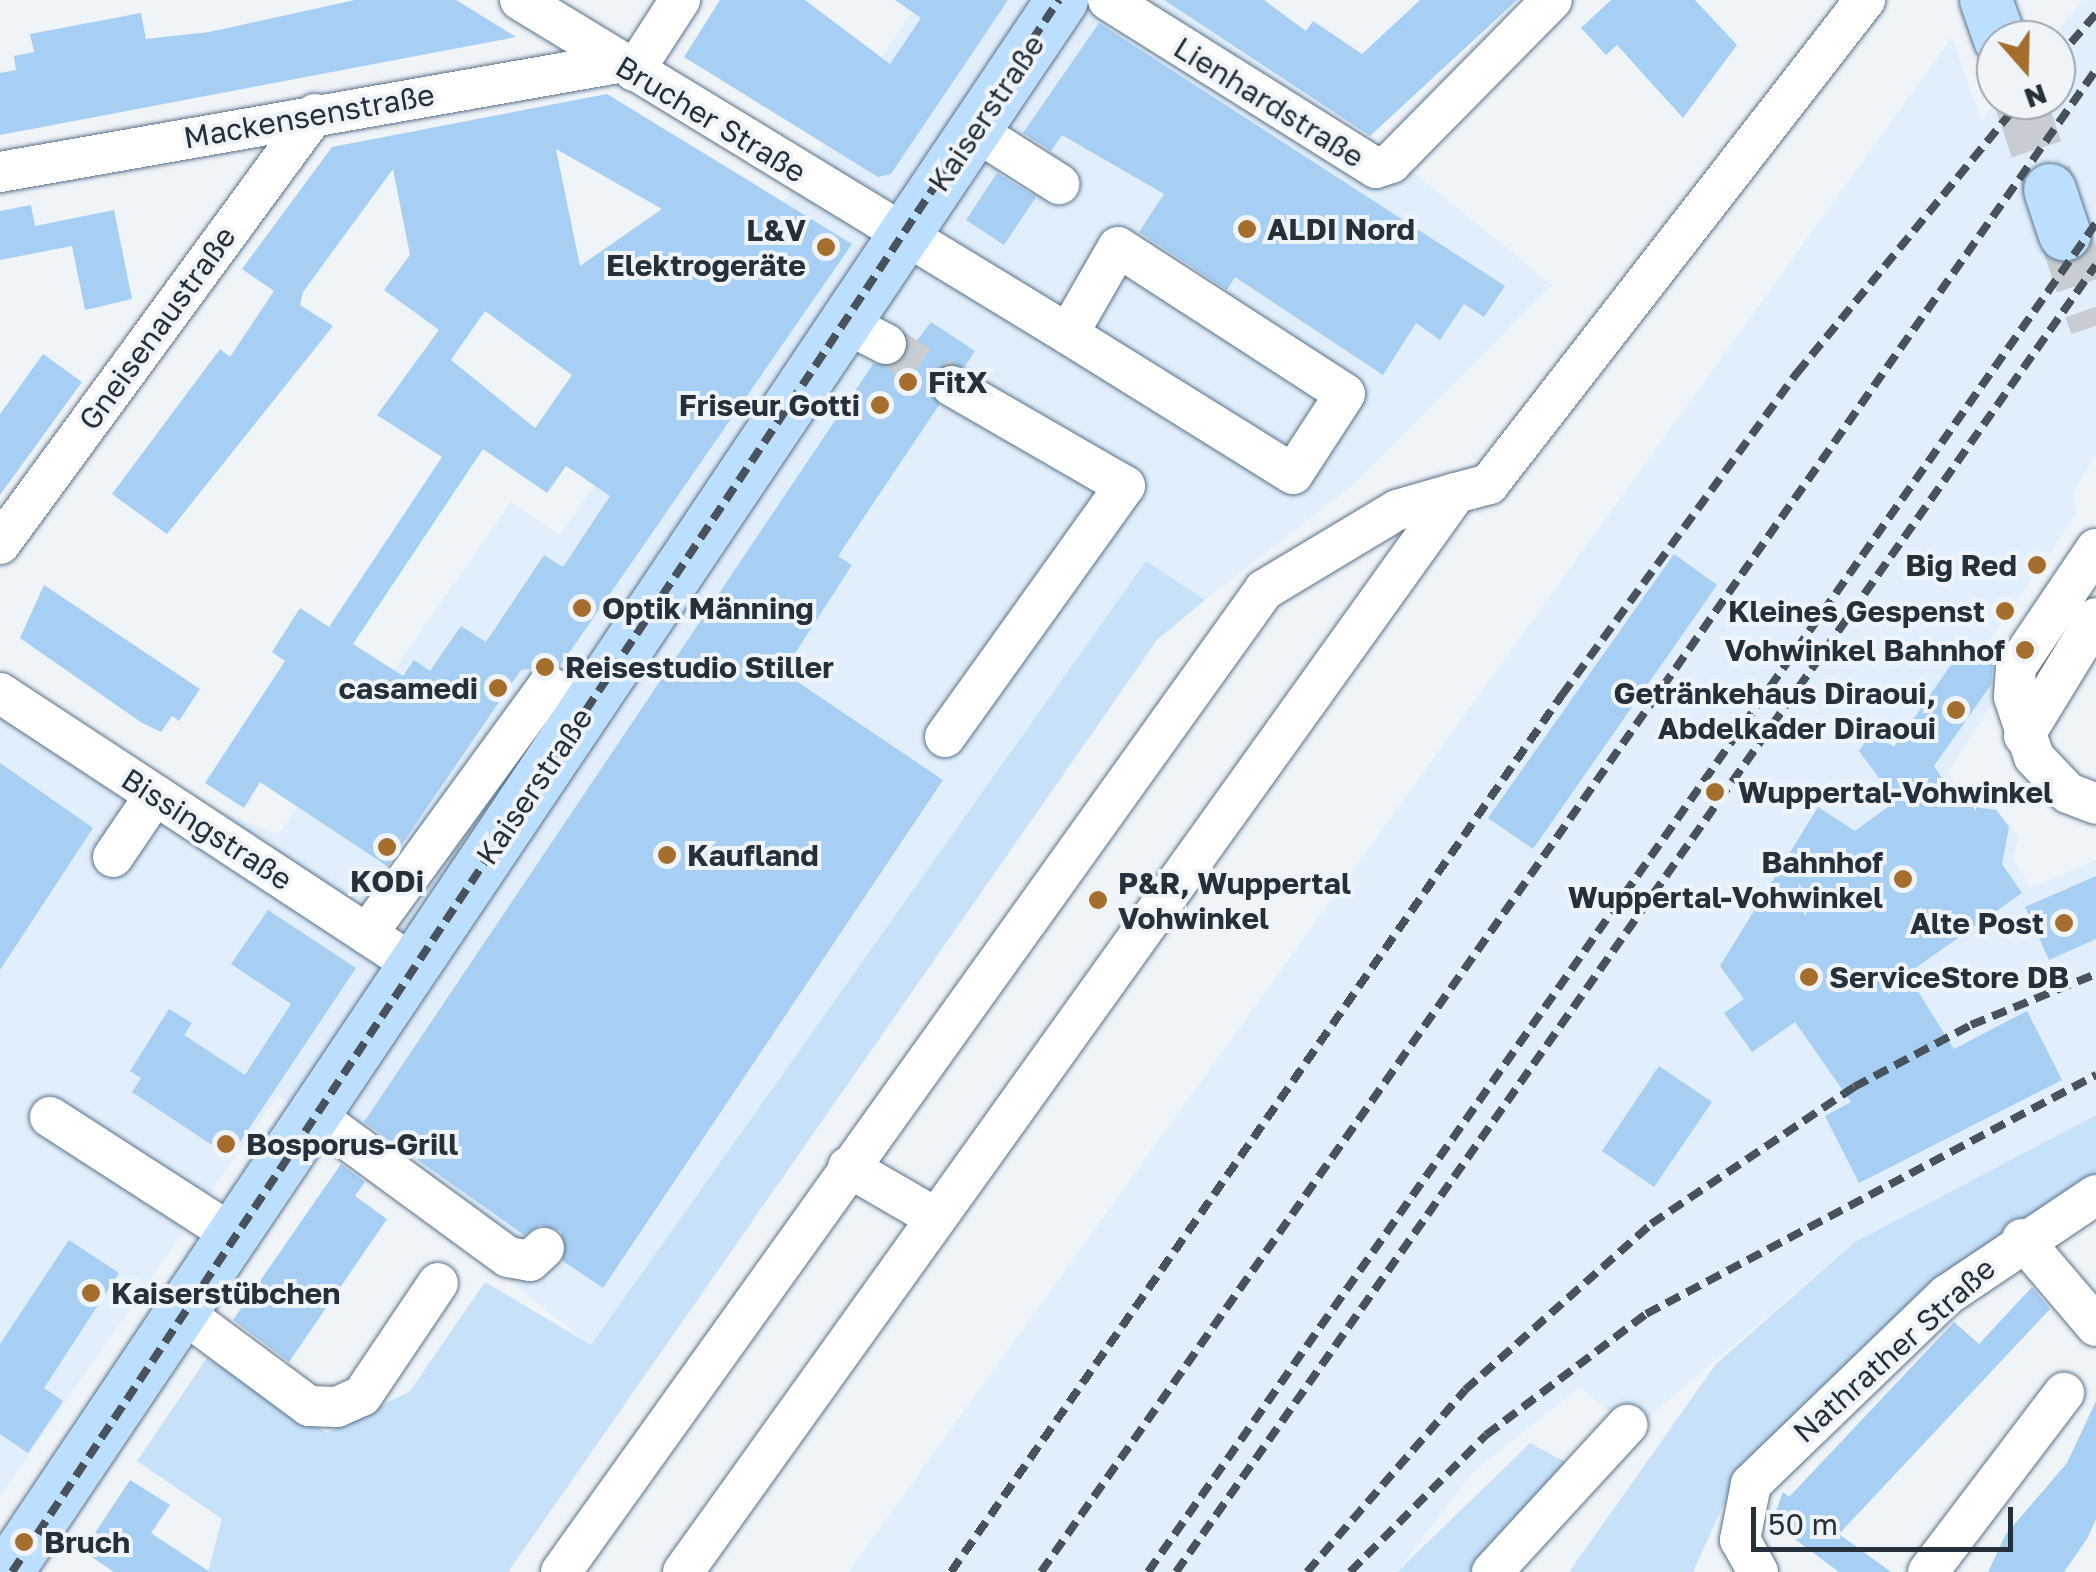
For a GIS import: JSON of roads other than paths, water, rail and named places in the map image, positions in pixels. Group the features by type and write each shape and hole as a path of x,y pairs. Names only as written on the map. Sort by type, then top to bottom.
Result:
{"main road":[{"name":"Kaiserstraße","path":"7,1572 587,708 865,333 903,236 1062,0"}],"street":[{"name":"Brucher Straße","path":"520,0 1293,474 1345,394 1118,247 1068,334"},
{"path":"626,67 680,0"},
{"name":"Lienhardstraße","path":"1108,0 1376,168 1391,163 1552,0"},
{"path":"561,1572 1264,590 1397,510 1489,484 1865,0"},
{"name":"Mackensenstraße","path":"0,172 314,114 626,67"},
{"name":"Gneisenaustraße","path":"0,544 314,114"},
{"path":"974,130 1058,184"},
{"path":"944,737 1125,486 952,386"},
{"path":"682,1572 1456,493"},
{"path":"2096,549 2016,667 2024,736 2051,778 2096,804"},
{"path":"2024,736 2096,618"},
{"path":"367,934 548,686 587,708"},
{"name":"Bissingstraße","path":"0,693 414,965"},
{"path":"113,857 154,795"},
{"path":"314,1115 508,1257 530,1261 544,1248"},
{"path":"50,1117 233,1235"},
{"path":"848,1167 936,1218"},
{"name":"Nathrather Straße","path":"1758,1572 1740,1540 1751,1484 1816,1412 2022,1239 2096,1196"},
{"name":"Nathrather Straße","path":"2022,1239 2096,1326"},
{"path":"182,1312 309,1406 362,1396 438,1284"},
{"path":"1928,1572 2064,1393"},
{"path":"1492,1572 1626,1425"}],"tunnel":[{"path":"2027,120 2050,190"},
{"path":"2065,235 2096,326"},
{"path":"886,344 952,386"}],"railway":[{"path":"12,1572 1059,0"},
{"path":"2076,37 2096,14"},
{"path":"1041,1572 2096,70"},
{"path":"951,1572 1562,695 1797,373 2005,120"},
{"path":"1148,1572 2096,223"},
{"path":"1176,1572 2096,265"},
{"path":"1307,1572 1465,1390 1651,1224 1854,1087 1971,1025 2096,974"},
{"path":"1350,1572 1486,1435 1646,1314 2096,1075"}],"place":[{"name":"ALDI Nord","path":"1247,229"},
{"name":"L&V Elektrogeräte","path":"826,247"},
{"name":"FitX","path":"908,382"},
{"name":"Friseur Gotti","path":"880,405"},
{"name":"Big Red","path":"2037,565"},
{"name":"Optik Männing","path":"582,608"},
{"name":"Kleines Gespenst","path":"2005,611"},
{"name":"Vohwinkel Bahnhof","path":"2025,650"},
{"name":"Reisestudio Stiller","path":"545,667"},
{"name":"casamedi","path":"498,688"},
{"name":"Getränkehaus Diraoui, Abdelkader Diraoui","path":"1956,710"},
{"name":"Wuppertal-Vohwinkel","path":"1715,792"},
{"name":"KODi","path":"387,847"},
{"name":"Kaufland","path":"667,855"},
{"name":"Bahnhof Wuppertal-Vohwinkel","path":"1903,879"},
{"name":"P&R, Wuppertal Vohwinkel","path":"1098,900"},
{"name":"Alte Post","path":"2064,923"},
{"name":"ServiceStore DB","path":"1809,977"},
{"name":"Bosporus-Grill","path":"226,1144"},
{"name":"Kaiserstübchen","path":"91,1293"},
{"name":"Bruch","path":"24,1542"}]}
